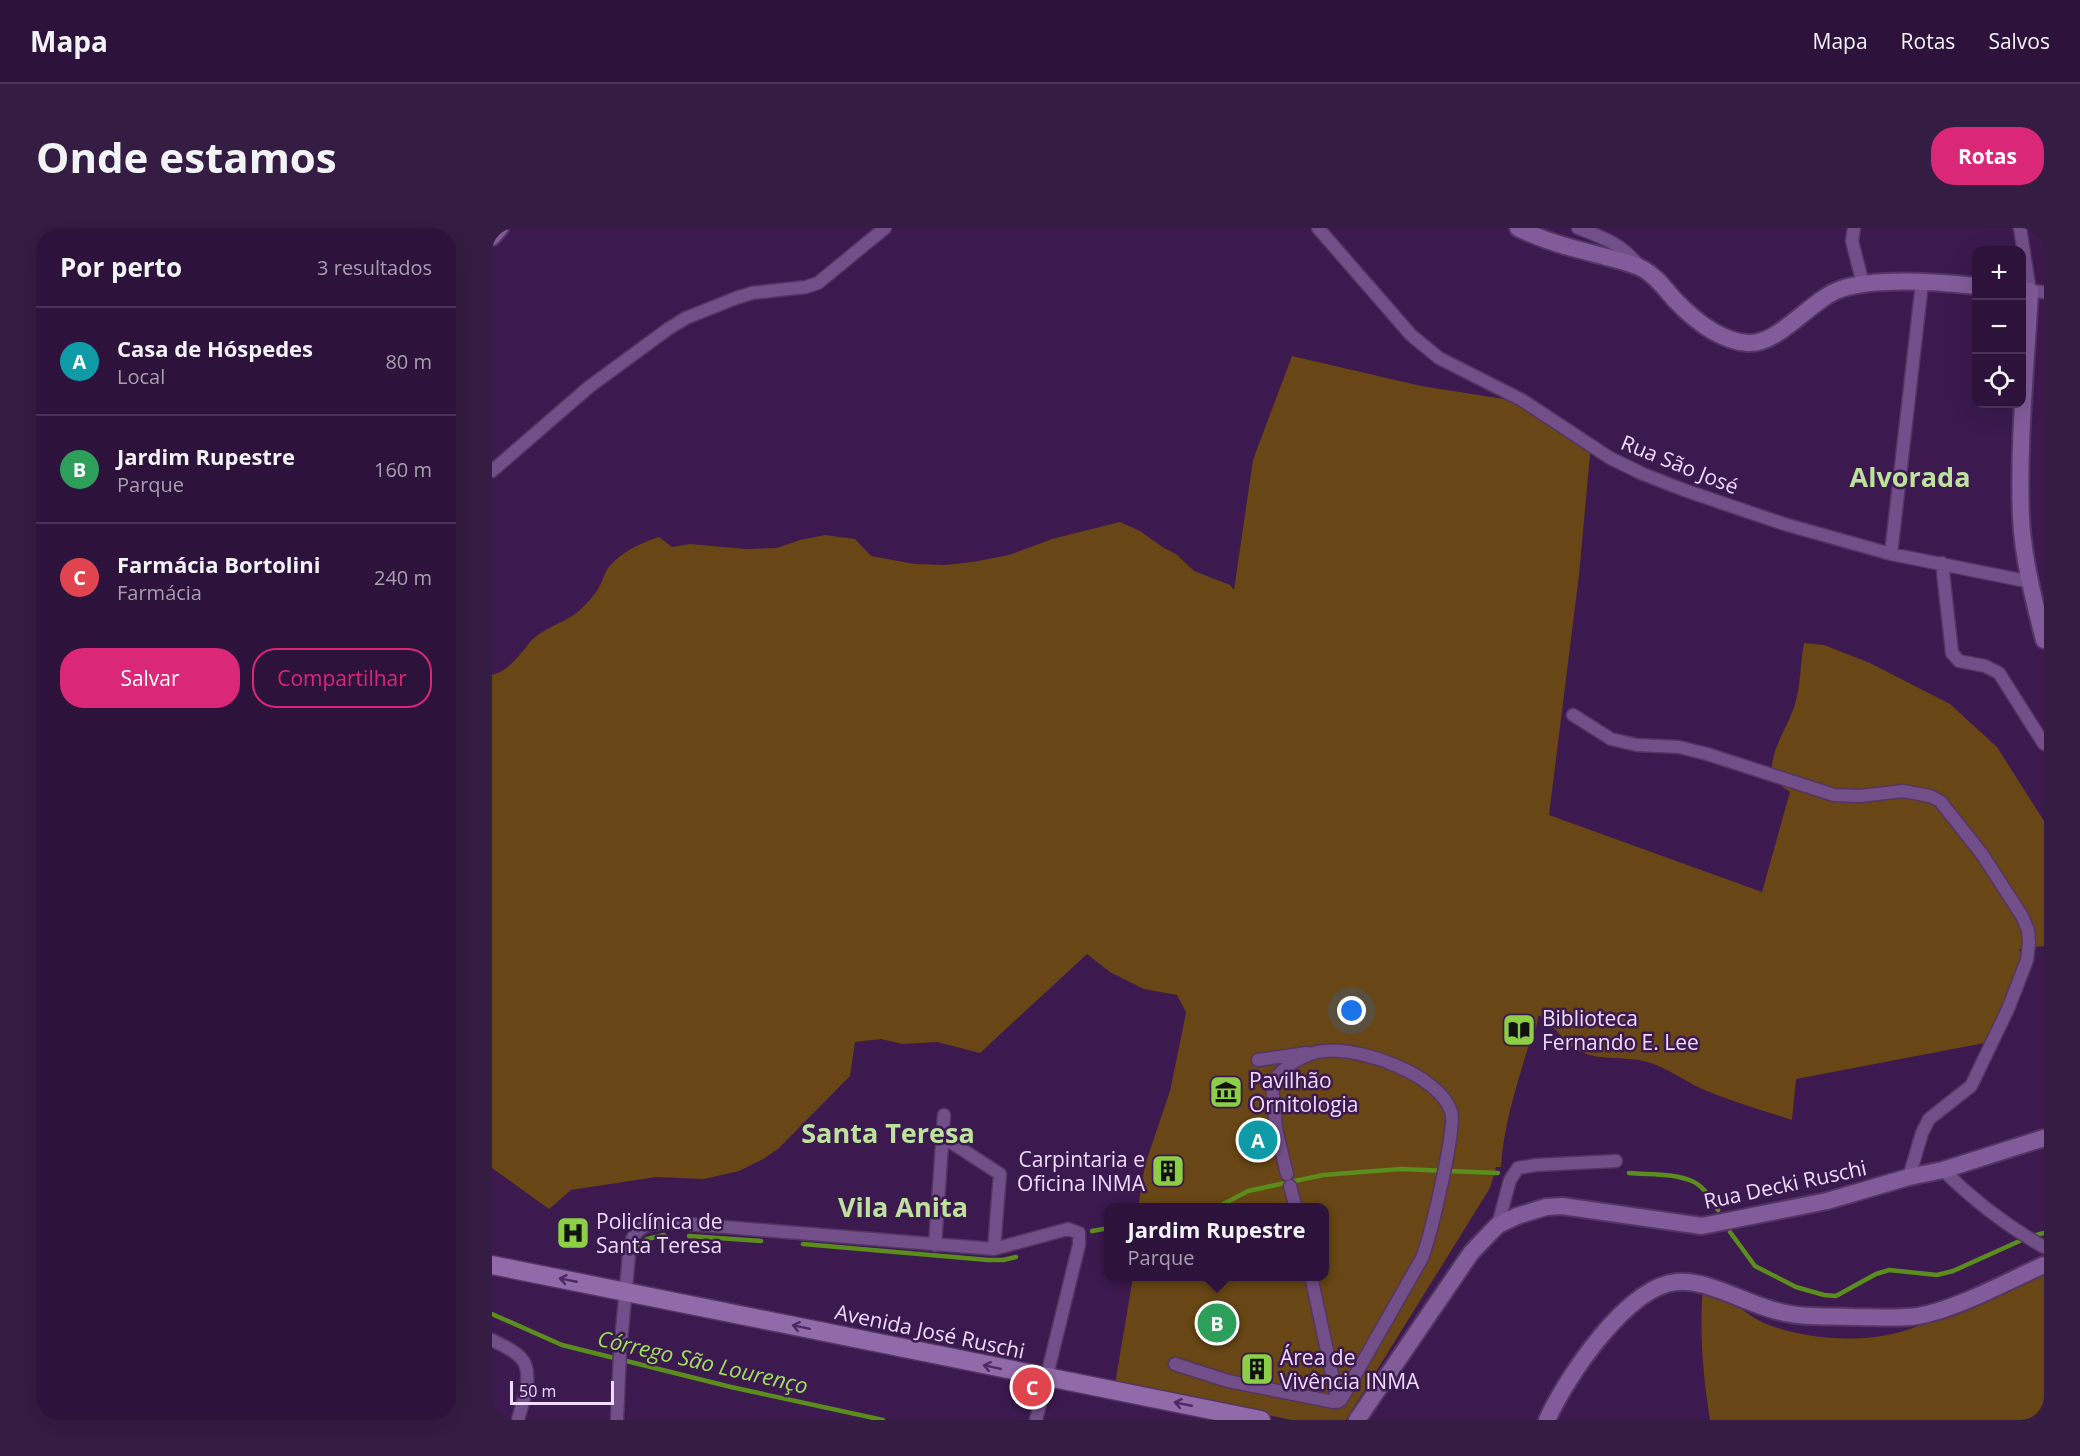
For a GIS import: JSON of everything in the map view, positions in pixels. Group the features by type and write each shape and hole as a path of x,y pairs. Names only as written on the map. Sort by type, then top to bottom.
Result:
{"main road":[{"name":"Avenida José Ruschi","path":"492,1265 1261,1420"}],"street":[{"path":"492,237 500,228"},
{"path":"492,471 589,387 668,329 686,318 752,293 806,287 818,283 885,228"},
{"name":"Rua São José","path":"1318,228 1411,335 1439,358 1522,400 1610,458 1684,490 1762,517 1891,554 2031,582"},
{"path":"1518,228 1561,245 1640,267"},
{"path":"1578,228 1618,245 1628,252 1640,267 1661,283 1678,302 1710,329 1725,337 1749,343 1775,334 1827,295 1840,289 1863,284 1922,283 1972,286"},
{"path":"1854,228 1852,241 1863,284"},
{"path":"2020,228 2037,291 2020,464 2022,521 2031,582 2044,640"},
{"path":"1891,554 1922,283"},
{"path":"1942,563 1952,653 1959,661 1985,666 1999,673 2044,744"},
{"path":"1573,715 1611,739 1636,745 1679,747 1707,754 1834,795 1850,796 1903,791 1930,796 1940,801 1983,854 2022,916 2028,930 2027,960 2008,1009 1979,1072 1963,1094 1929,1119 1922,1133 1910,1177"},
{"path":"1258,1060 1328,1050 1361,1055 1411,1071 1429,1082 1440,1092 1452,1112 1453,1122 1445,1162 1428,1242 1422,1258 1338,1402"},
{"path":"1295,1203 1276,1129 1272,1084 1285,1069 1317,1052"},
{"path":"935,1245 944,1115"},
{"path":"943,1137 1000,1173 994,1249"},
{"name":"Rua Decki Ruschi","path":"1498,1225 1532,1210 1562,1206 1702,1226 1827,1201 1943,1170 2044,1138"},
{"path":"1357,1420 1471,1253 1498,1225 1510,1180 1518,1168 1616,1161"},
{"path":"1943,1170 1995,1216 2040,1245"},
{"path":"617,1420 620,1352 630,1244 636,1231 641,1227 655,1224 691,1224 994,1249 1068,1229 1079,1233 1080,1240 1036,1420"},
{"path":"1547,1420 1570,1376 1613,1324 1640,1298 1666,1284 1694,1282 1778,1312 1815,1316 1918,1316 1938,1310 2044,1265"},
{"path":"1312,1281 1338,1402"},
{"path":"492,1340 520,1357 525,1363 526,1384 518,1420"},
{"path":"1175,1364 1228,1381 1338,1402"}],"shaded area":[{"path":"1292,356 1421,386 1510,400 1591,444 1579,575 1549,815 1762,892 1790,792 1774,781 1773,759 1795,704 1804,643 1824,645 1870,663 1950,704 1997,747 2044,821 2044,946 2019,949 2027,970 1995,1041 1796,1079 1792,1120 1711,1093 1651,1063 1596,1056 1579,1051 1538,1015 1537,1025 1510,1110 1501,1167 1496,1167 1490,1188 1346,1420 1292,1420 1115,1384 1132,1281 1329,1281 1329,1203 1139,1203 1145,1165 1170,1091 1186,1012 1177,995 1144,989 1110,972 1087,954 980,1053 937,1042 902,1044 881,1039 855,1042 850,1076 779,1148 739,1171 704,1179 656,1177 571,1190 549,1209 492,1168 492,675 510,665 538,635 580,610 596,592 608,568 619,557 638,545 659,537 672,547 690,544 746,549 777,548 825,535 855,539 871,556 915,564 945,565 1009,555 1052,539 1120,522 1140,531 1176,554 1194,571 1230,585 1234,590 1253,460"},
{"path":"2044,1265 2044,1420 1710,1420 1702,1353 1703,1286 1720,1294 1760,1321 1786,1330 1822,1337 1878,1337 1930,1322"}],"waterway":[{"path":"1225,1203 1248,1191 1323,1175 1401,1169 1498,1173"},
{"path":"1629,1173 1687,1179 1698,1184 1718,1210"},
{"path":"1092,1231 1104,1229"},
{"path":"1730,1232 1755,1266 1796,1287 1836,1296 1876,1274 1889,1270 1937,1275 1953,1271 2024,1239"},
{"path":"2032,1236 2044,1233"},
{"path":"635,1248 647,1239 664,1235"},
{"path":"689,1236 761,1241"},
{"path":"803,1244 988,1260 1016,1257"},
{"name":"Córrego São Lourenço","path":"492,1314 562,1345 731,1387 883,1420"}],"place":[{"name":"Biblioteca Fernando E. Lee","path":"1519,1030"},
{"name":"Pavilhão Ornitologia","path":"1226,1092"},
{"name":"Casa de Hóspedes","path":"1258,1140"},
{"name":"Carpintaria e Oficina INMA","path":"1168,1171"},
{"name":"Policlínica de Santa Teresa","path":"573,1233"},
{"name":"Jardim Rupestre","path":"1217,1323"},
{"name":"Área de Vivência INMA","path":"1257,1369"},
{"name":"Farmácia Bortolini","path":"1032,1387"}],"district":[{"name":"Alvorada","path":"1910,476"},
{"name":"Santa Teresa","path":"888,1132"},
{"name":"Vila Anita","path":"903,1206"}]}
